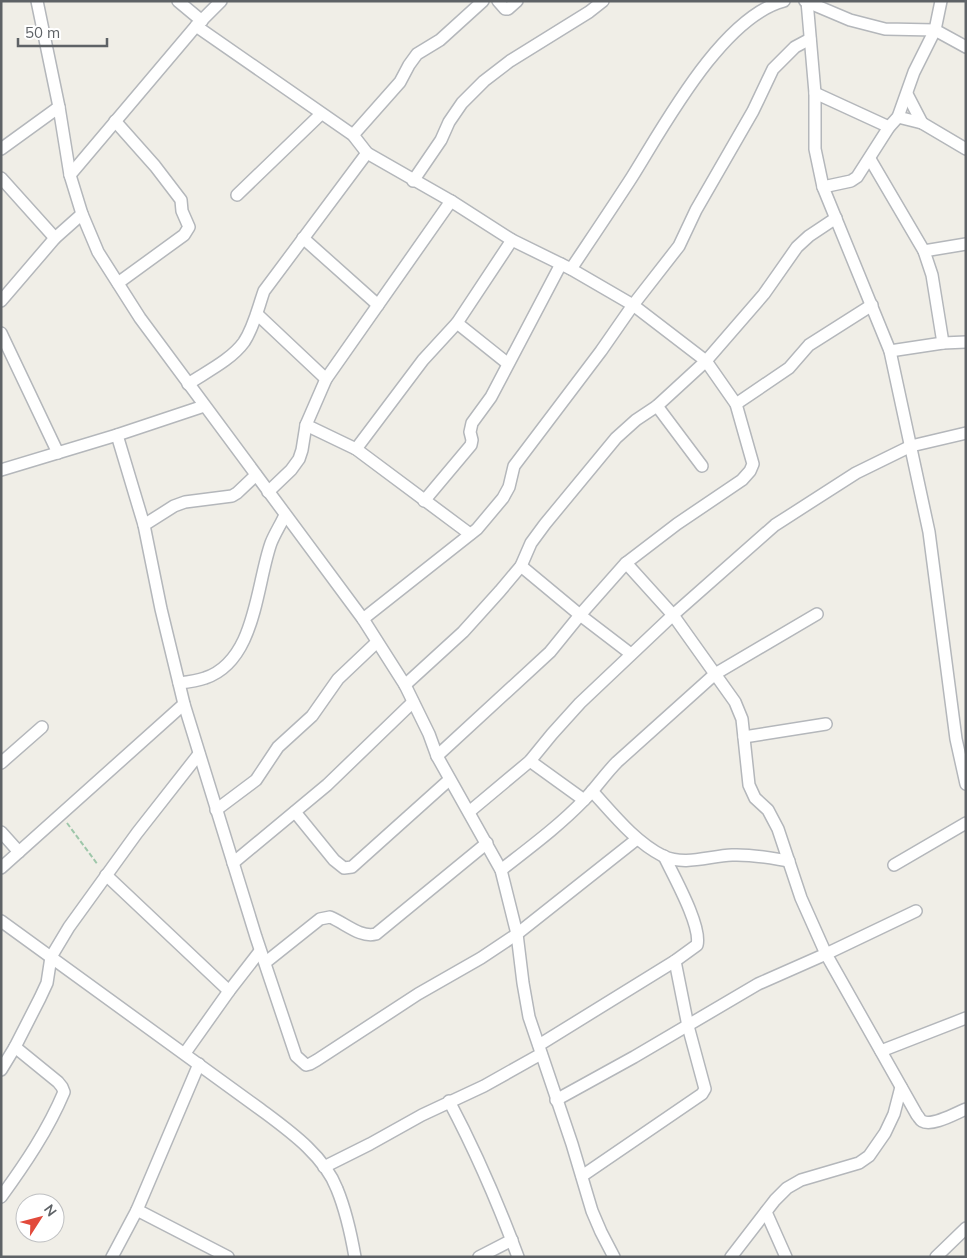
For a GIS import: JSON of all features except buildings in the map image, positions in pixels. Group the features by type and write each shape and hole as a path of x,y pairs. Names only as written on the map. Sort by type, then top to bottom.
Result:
{"street":[{"path":"37,1 59,107 70,175 82,214 98,252 140,318 363,619 414,702 449,780 501,870 518,934 520,965 529,1017 592,1211 600,1232 614,1257"},
{"path":"178,1 199,23 321,114 353,135 367,153 512,240 566,267 633,305 706,361 736,404 751,454 753,464 750,471 742,480 677,524 626,563 550,652 437,756"},
{"path":"70,175 199,23 222,1"},
{"path":"353,135 400,82 417,54 440,40 483,1"},
{"path":"498,1 508,9 517,1"},
{"path":"413,181 441,140 449,122 462,103 484,81 510,61 589,12 602,1"},
{"path":"424,501 471,445 470,432 472,423 490,397 508,363 566,267 601,226 690,86 714,54 746,21 774,4 784,1"},
{"path":"966,47 935,30 885,29 850,20 806,1 815,93 814,149 823,187 890,351 929,532 956,739 966,784"},
{"path":"823,187 857,177 889,127 898,117 914,72 935,30 941,1"},
{"path":"363,619 470,534 486,520 504,498 514,466 679,246 696,210 753,111 774,70 795,47 810,39"},
{"path":"815,93 889,127"},
{"path":"907,94 922,123"},
{"path":"1,148 59,107"},
{"path":"237,195 321,114"},
{"path":"898,117 922,123 966,149"},
{"path":"115,122 155,166 181,200 182,211 188,227 184,235 118,283"},
{"path":"188,384 234,353 244,341 257,314 264,291 367,153"},
{"path":"870,159 924,251 932,275 943,343"},
{"path":"1,178 55,238"},
{"path":"268,492 291,470 299,459 306,425 326,379 451,202"},
{"path":"1,301 55,238 82,214"},
{"path":"405,686 463,632 521,566 532,543 545,524 616,438 636,420 657,406 706,361 764,294 797,248 809,236 836,218"},
{"path":"303,238 378,305"},
{"path":"356,449 402,386 457,323 512,240"},
{"path":"924,251 966,244"},
{"path":"736,404 789,368 810,345 872,305"},
{"path":"257,314 326,379"},
{"path":"457,323 508,363"},
{"path":"1,333 58,454"},
{"path":"890,351 943,343 966,342"},
{"path":"1,470 58,454 204,406"},
{"path":"657,406 702,466"},
{"path":"306,425 356,449 470,534"},
{"path":"469,812 530,761 580,703 673,615 775,525 856,472 911,446 966,433"},
{"path":"117,435 144,525 160,609 199,754 260,950 266,962 296,1056 306,1064 310,1064 418,994 481,958 518,934 638,839"},
{"path":"144,525 174,506 185,502 232,496 238,493 256,475"},
{"path":"179,683 206,678 223,668 239,651 251,621 272,542 285,515"},
{"path":"626,563 673,615 735,702 742,719 749,785 755,798 768,810 778,829 802,898 826,954 917,1115 922,1121 937,1121 966,1110"},
{"path":"521,566 631,654"},
{"path":"501,870 553,829 588,796 617,762 715,674 817,614"},
{"path":"216,810 256,780 278,747 312,716 338,679 377,642"},
{"path":"233,863 327,785 414,702"},
{"path":"1,868 184,704"},
{"path":"744,737 826,724"},
{"path":"1,763 42,727"},
{"path":"1,1070 15,1048 47,983 51,957 69,927 137,833 199,754"},
{"path":"530,761 588,796 638,839 664,856 682,860 730,855 751,855 789,861"},
{"path":"295,812 334,860 344,868 352,867 449,780"},
{"path":"894,864 966,824"},
{"path":"1,832 19,852"},
{"path":"266,962 320,919 330,917 362,934 369,936 376,934 487,843"},
{"path":"324,1167 450,1101 484,1086 698,945 699,939 687,904 664,856"},
{"path":"106,875 229,990"},
{"path":"556,1100 688,1026 758,984 916,911"},
{"path":"1,921 284,1126 324,1167 337,1188 355,1257"},
{"path":"185,1053 229,990 260,950"},
{"path":"582,1176 702,1094 705,1090 705,1082 688,1026 675,961"},
{"path":"881,1051 966,1018"},
{"path":"1,1197 27,1161 56,1112 64,1092 58,1082 15,1048"},
{"path":"112,1257 137,1210 199,1064"},
{"path":"730,1257 775,1200 787,1188 801,1180 852,1165 869,1156 894,1114 901,1087"},
{"path":"450,1101 472,1144 518,1257"},
{"path":"137,1210 228,1257"},
{"path":"766,1212 786,1257"},
{"path":"936,1257 966,1228"},
{"path":"479,1257 512,1240"}],"path":[{"path":"60,815 106,875"}]}
